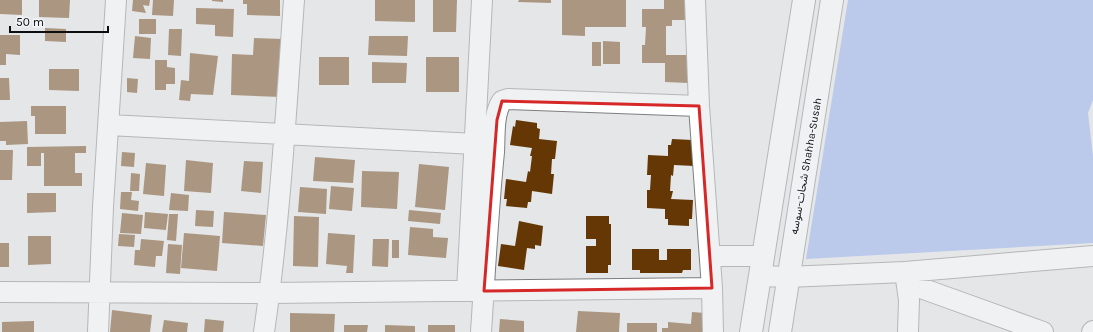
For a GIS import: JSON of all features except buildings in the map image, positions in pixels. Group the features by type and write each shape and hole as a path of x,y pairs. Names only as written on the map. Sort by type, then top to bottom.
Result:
{"main road":[{"path":"751,332 804,0"},
{"name":"شحات-سوسه Shahha-Susah","path":"780,332 787,277 813,128 832,0"}],"street":[{"path":"98,332 103,207 116,0"},
{"path":"264,332 270,293 285,134 294,0"},
{"path":"481,332 476,291 475,144 482,0"},
{"path":"695,0 699,106 714,332"},
{"path":"476,291 498,108 502,101 699,106"},
{"path":"109,125 475,144"},
{"path":"710,256 761,266 787,277 906,277 1093,256"},
{"path":"906,277 909,314 908,332"},
{"path":"906,277 1043,332"},
{"path":"0,292 270,293 712,288"}],"highlighted area":[{"path":"502,101 699,106 712,288 484,291 497,120"}],"shaded area":[{"path":"848,0 1093,0 1093,100 1088,113 1093,156 1093,243 806,259"}]}
